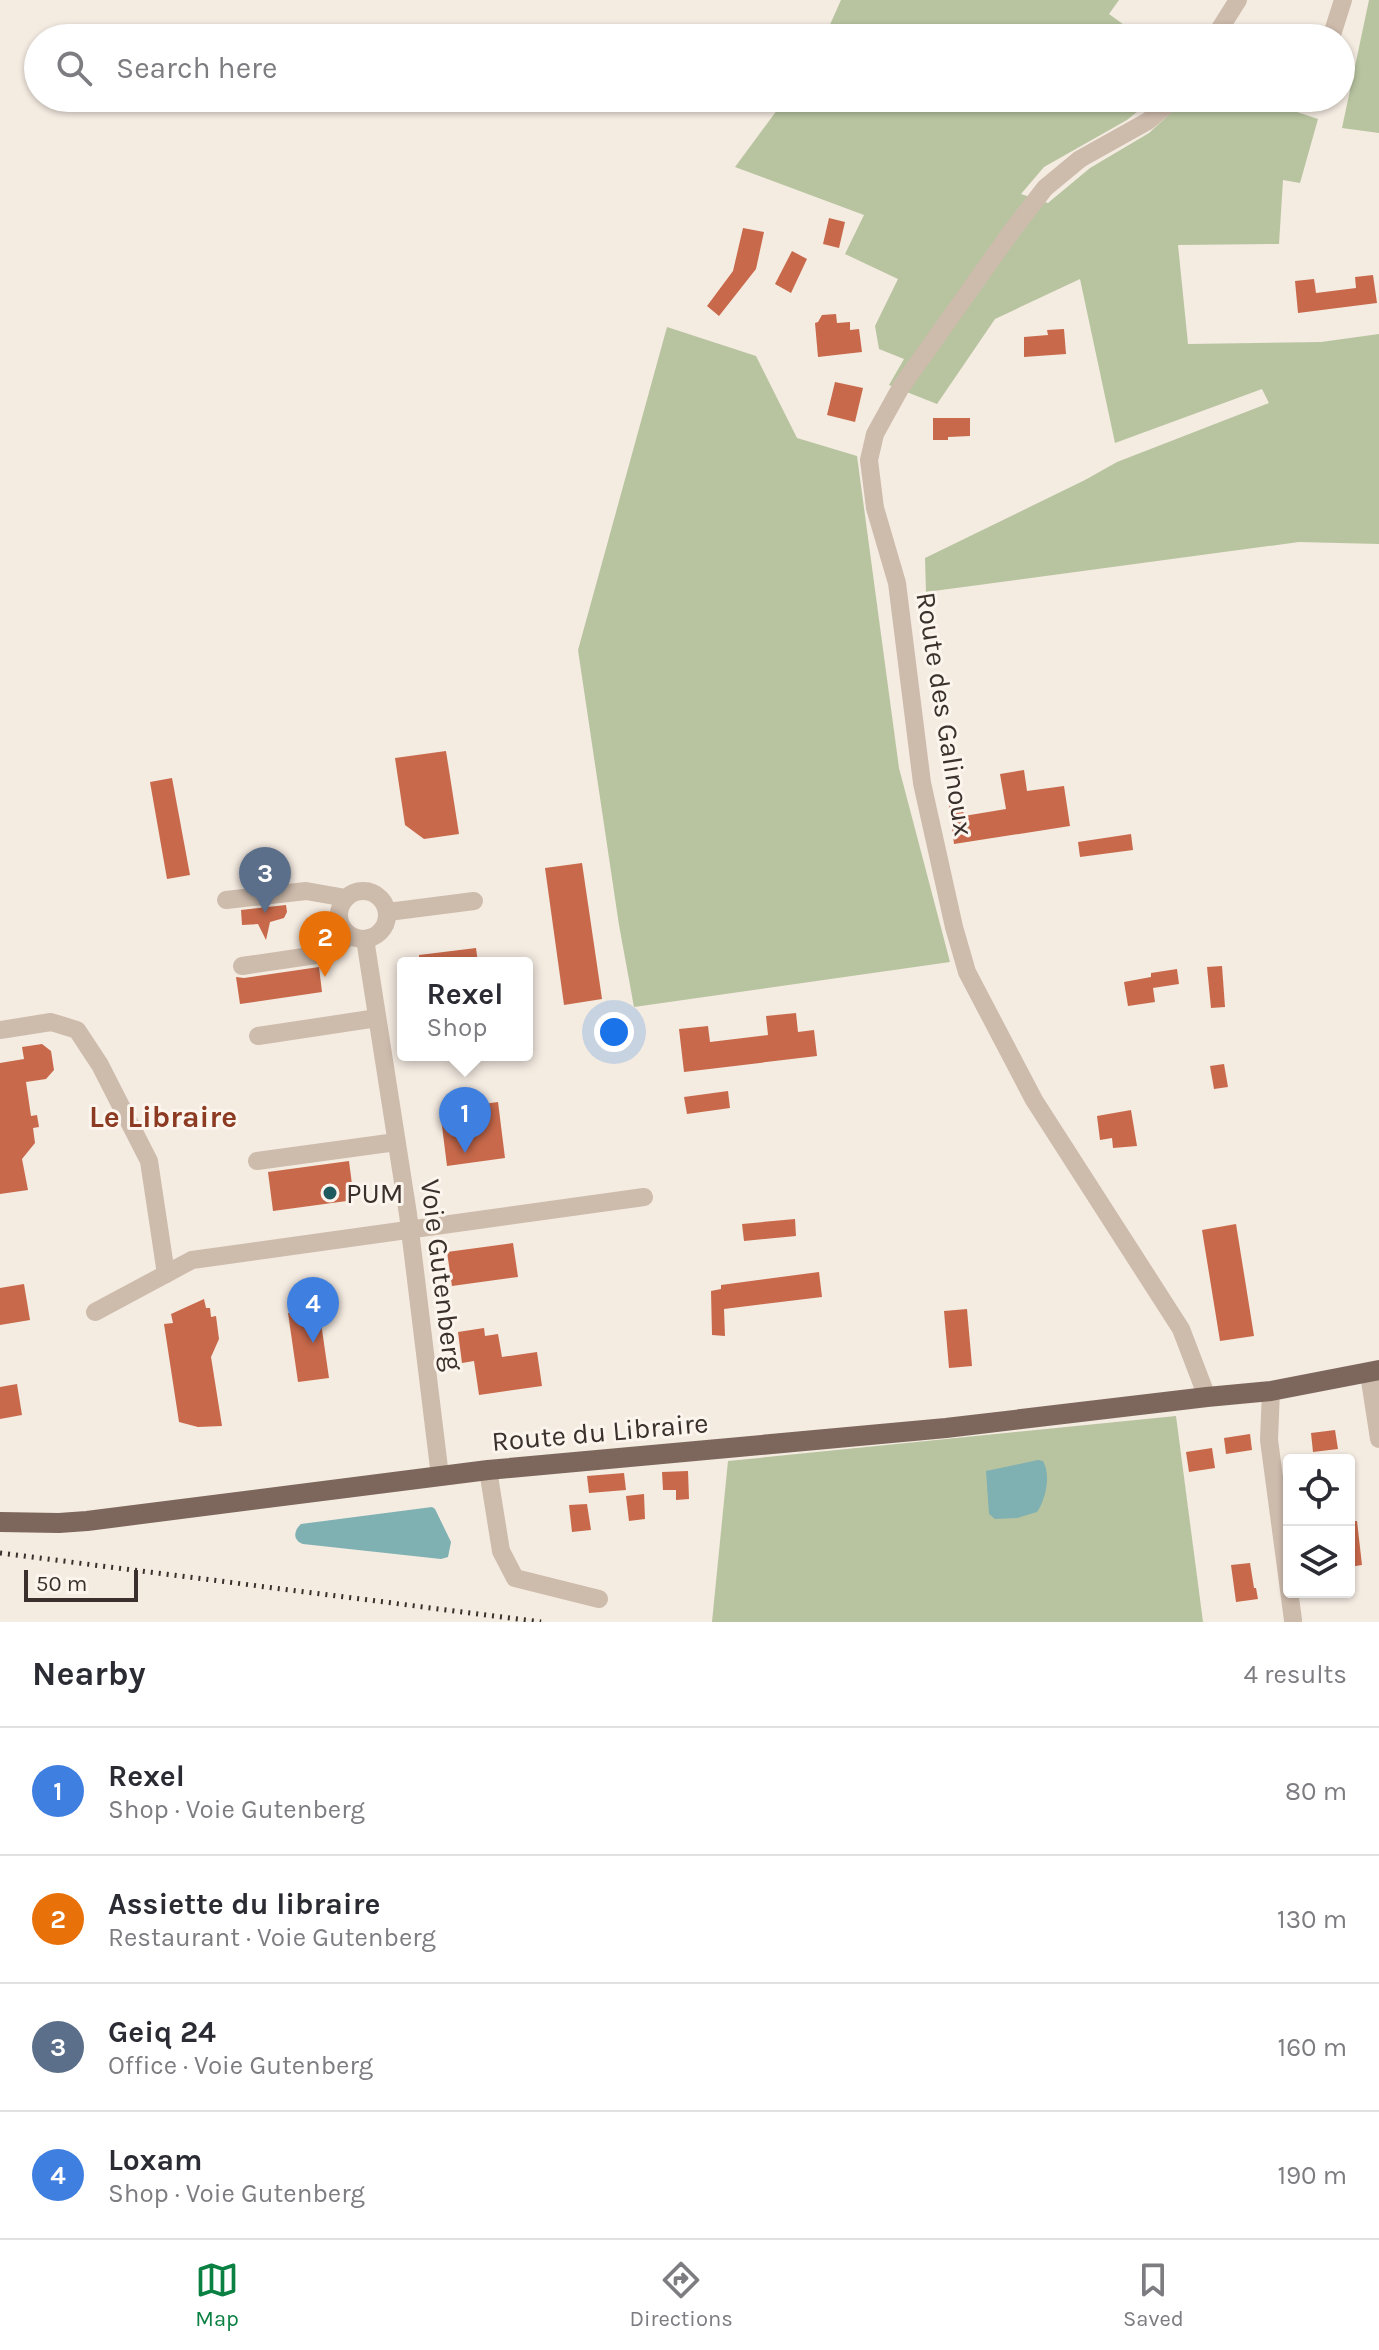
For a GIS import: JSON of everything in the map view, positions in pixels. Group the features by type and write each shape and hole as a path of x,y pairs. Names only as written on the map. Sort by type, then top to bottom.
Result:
{"main road":[{"name":"Route du Libraire","path":"0,1522 87,1521 488,1470 946,1428 1271,1391 1374,1372"}],"street":[{"path":"1223,24 1238,0"},
{"path":"1335,24 1343,0"},
{"name":"Route des Galinoux","path":"1159,112 1080,159 1045,188 901,387 875,434 869,460 875,508 897,583 922,783 967,972 1034,1100 1181,1329 1207,1397"},
{"path":"226,900 306,891 346,898"},
{"path":"242,966 330,953 357,937 378,934 384,928 388,912 380,897 373,893 353,893 341,905 340,922 357,937"},
{"path":"388,912 474,901"},
{"name":"Voie Gutenberg","path":"357,937 377,1018 409,1229 440,1476"},
{"path":"258,1036 377,1018"},
{"path":"0,1030 51,1022 77,1030 100,1065 149,1161 166,1274"},
{"path":"257,1161 396,1142"},
{"path":"95,1312 192,1260 644,1197"},
{"path":"1374,1372 1379,1439"},
{"path":"1271,1391 1269,1440 1293,1620"},
{"path":"488,1470 501,1551 515,1578 599,1599"}],"green space":[{"path":"841,0 1119,0 1109,14 1123,24 830,24"},
{"path":"1369,0 1379,0 1379,133 1342,128 1345,112 1355,112 1355,66"},
{"path":"776,112 1137,112 1044,167 1021,194 1048,203 1090,168 1149,133 1172,112 1297,112 1318,119 1300,183 1283,180 1279,244 1178,245 1188,344 1321,342 1379,334 1379,544 1299,542 926,592 925,558 1117,462 1269,403 1262,389 1115,443 1080,279 995,319 937,404 889,385 904,359 879,349 875,326 898,279 845,254 864,215 735,167"},
{"path":"667,327 756,356 797,438 857,456 899,768 950,962 634,1007 578,650"},
{"path":"1176,1416 1203,1622 712,1622 728,1461"}],"water":[{"path":"1043,1461 1047,1480 1037,1512 1017,1518 995,1519 989,1514 986,1471"},
{"path":"432,1507 451,1542 448,1557 441,1559 303,1544 296,1537 301,1524"}],"building":[{"path":"829,218 845,222 839,248 823,244"},
{"path":"743,228 764,232 756,269 719,316 707,306 733,271"},
{"path":"792,251 807,259 791,293 775,284"},
{"path":"1373,275 1377,303 1298,313 1295,281 1314,279 1316,293 1356,288 1355,277"},
{"path":"836,314 837,323 850,322 850,330 859,329 862,352 818,357 815,323 822,315"},
{"path":"1064,329 1066,354 1024,357 1024,337 1048,335 1047,330"},
{"path":"835,382 863,388 855,422 827,415"},
{"path":"933,418 970,418 970,436 933,440"},
{"path":"446,751 459,834 424,839 405,825 395,758"},
{"path":"1024,770 1027,791 1064,786 1070,826 954,844 949,804 962,802 964,816 1006,809 1000,774"},
{"path":"172,778 190,875 167,879 150,782"},
{"path":"1131,834 1133,850 1080,857 1078,842"},
{"path":"582,863 602,999 564,1005 545,868"},
{"path":"286,905 284,918 270,922 266,940 258,924 242,925 241,910"},
{"path":"476,948 477,957 419,957"},
{"path":"1222,966 1225,1007 1211,1008 1207,967"},
{"path":"319,967 322,992 240,1004 236,977"},
{"path":"1177,969 1179,984 1153,988 1155,1002 1128,1006 1124,982"},
{"path":"796,1013 798,1032 814,1030 817,1056 684,1072 679,1029 708,1026 710,1042 768,1035 766,1016"},
{"path":"42,1044 51,1051 54,1070 46,1079 26,1082 31,1116 37,1115 39,1127 33,1128 35,1143 22,1159 28,1190 0,1194 0,1063 24,1059 22,1047"},
{"path":"1224,1064 1228,1087 1214,1089 1210,1066"},
{"path":"728,1091 730,1108 687,1114 684,1097"},
{"path":"498,1102 505,1158 447,1166 440,1110"},
{"path":"1131,1110 1137,1146 1113,1148 1112,1138 1100,1140 1097,1116"},
{"path":"349,1161 354,1200 273,1211 268,1172"},
{"path":"795,1219 796,1236 744,1241 742,1224"},
{"path":"1236,1224 1254,1336 1220,1341 1202,1230"},
{"path":"513,1243 518,1277 452,1286 447,1252"},
{"path":"819,1272 822,1297 724,1309 725,1336 712,1335 711,1291 721,1289 721,1285"},
{"path":"24,1284 30,1320 0,1325 0,1288"},
{"path":"204,1299 211,1317 216,1316 219,1339 211,1357 222,1426 198,1427 179,1422 164,1324 173,1323 171,1314"},
{"path":"319,1309 329,1378 298,1382 288,1313"},
{"path":"967,1309 972,1366 949,1368 944,1311"},
{"path":"484,1328 485,1336 498,1334 502,1357 537,1352 542,1386 479,1395 474,1361 462,1363 458,1332"},
{"path":"17,1384 22,1415 0,1419 0,1387"},
{"path":"1335,1430 1338,1449 1313,1452 1311,1433"},
{"path":"1250,1434 1252,1450 1226,1454 1224,1438"},
{"path":"1212,1448 1215,1468 1189,1472 1186,1452"},
{"path":"688,1471 689,1499 676,1500 676,1490 663,1490 662,1472"},
{"path":"624,1473 626,1490 589,1493 587,1476"},
{"path":"644,1494 645,1519 629,1521 626,1496"},
{"path":"587,1504 591,1530 572,1532 569,1505"},
{"path":"1355,1521 1357,1521 1362,1565 1355,1566"},
{"path":"1250,1563 1258,1599 1236,1602 1231,1565"}],"railway":[{"path":"0,1553 541,1622"}],"place":[{"name":"Geiq 24","path":"265,913"},
{"name":"Assiette du libraire","path":"325,977"},
{"name":"Rexel","path":"465,1153"},
{"name":"PUM","path":"330,1193"},
{"name":"Loxam","path":"313,1343"}],"district":[{"name":"Le Libraire","path":"163,1117"}]}
